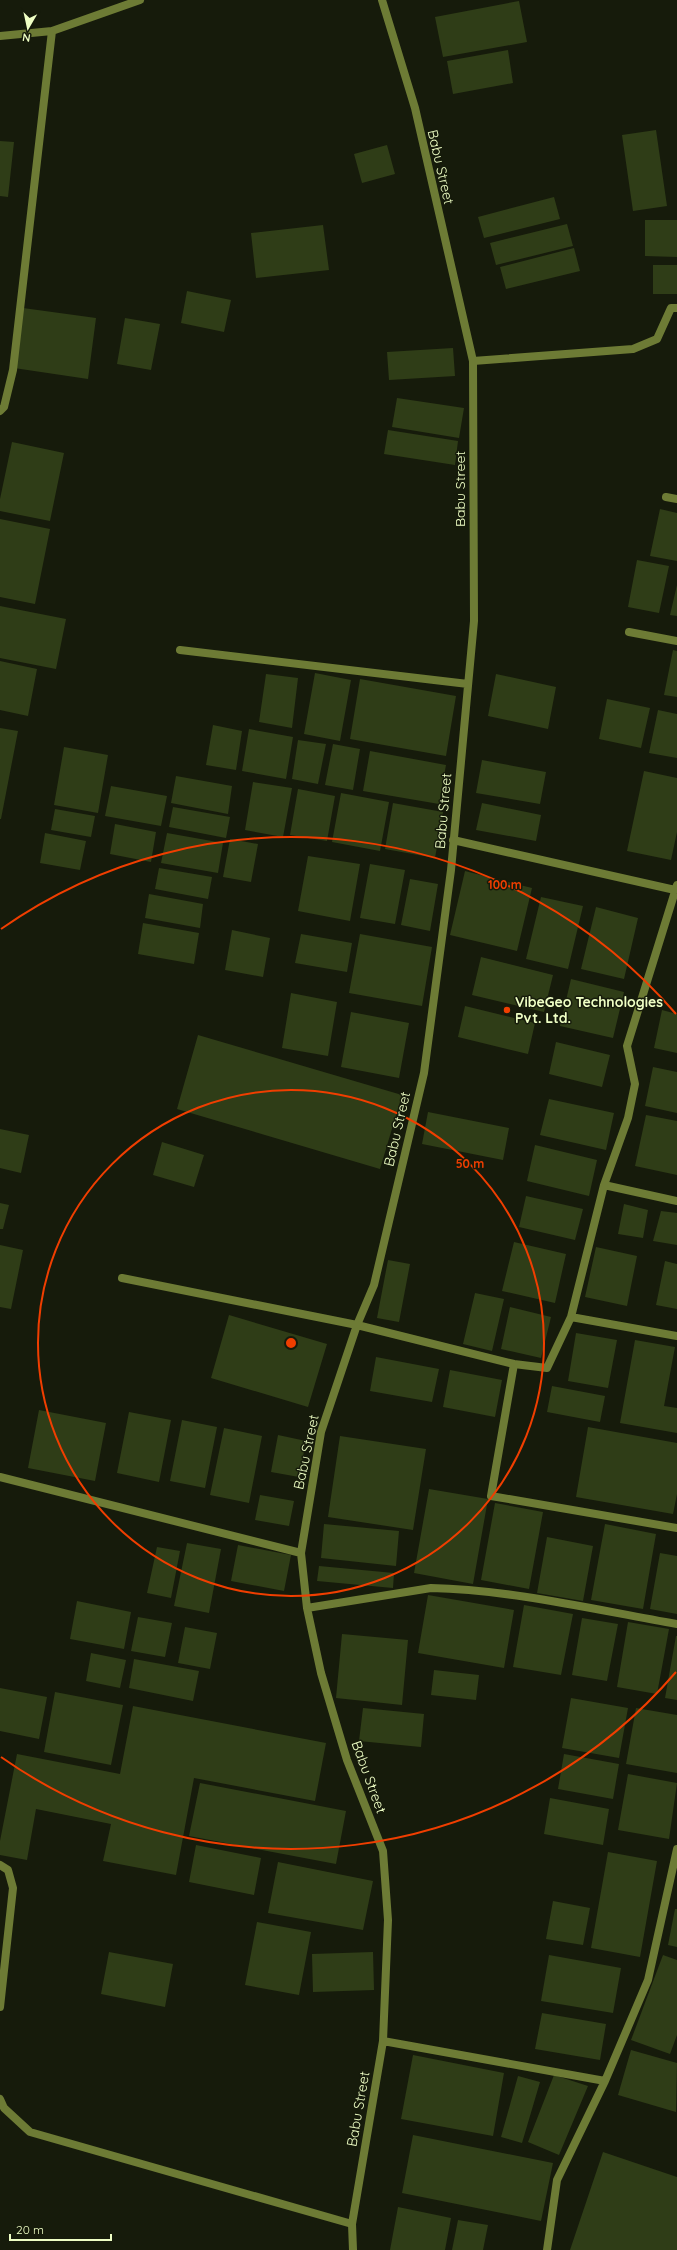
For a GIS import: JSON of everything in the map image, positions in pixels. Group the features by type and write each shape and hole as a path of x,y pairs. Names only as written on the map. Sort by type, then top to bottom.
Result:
{"street":[{"path":"0,36 52,31 140,0"},
{"name":"Babu Street","path":"354,2250 352,2224 383,2041 388,1920 383,1851 347,1760 321,1673 307,1608 301,1554 321,1432 357,1325 374,1285 424,1072 453,840 474,621 473,361 415,108 382,0"},
{"path":"0,411 4,408 13,370 52,31"},
{"path":"473,361 633,349 657,338 671,308 677,308"},
{"path":"666,497 677,499"},
{"path":"629,632 677,641"},
{"path":"180,650 468,684"},
{"path":"122,1278 357,1325 514,1364 547,1368 571,1317 604,1185 628,1118 635,1084 628,1046 676,888 453,840"},
{"path":"604,1185 677,1201"},
{"path":"571,1317 677,1336"},
{"path":"514,1364 492,1496 677,1528"},
{"path":"0,1477 301,1554"},
{"path":"307,1608 432,1588 519,1597 677,1624"},
{"path":"546,2250 558,2180 605,2081 648,1980 677,1849"},
{"path":"0,1866 8,1870 13,1888 0,2007"},
{"path":"383,2041 605,2081"},
{"path":"0,2099 4,2108 30,2132 352,2224"}],"building":[{"path":"519,1 527,42 443,57 435,17"},
{"path":"508,50 513,83 453,94 447,61"},
{"path":"656,130 667,206 633,211 622,135"},
{"path":"0,141 14,142 8,197 0,196"},
{"path":"387,145 395,174 362,183 354,154"},
{"path":"554,197 560,219 484,238 478,217"},
{"path":"645,220 677,220 677,257 645,256"},
{"path":"567,224 573,246 496,265 490,243"},
{"path":"323,225 329,270 256,278 251,233"},
{"path":"574,248 580,271 506,289 500,267"},
{"path":"653,265 677,265 677,294 653,294"},
{"path":"187,291 231,300 224,332 181,323"},
{"path":"23,308 96,318 88,379 14,368"},
{"path":"125,318 160,324 151,370 117,364"},
{"path":"453,348 455,376 389,380 387,352"},
{"path":"397,398 464,408 459,438 392,427"},
{"path":"388,430 458,441 455,465 384,454"},
{"path":"12,442 64,453 50,521 0,511 0,499"},
{"path":"660,509 677,513 677,561 650,556"},
{"path":"0,519 50,529 35,604 0,597"},
{"path":"637,560 669,566 659,613 628,607"},
{"path":"677,585 677,616 670,615"},
{"path":"0,606 66,619 56,669 0,658"},
{"path":"673,650 677,651 677,697 664,695"},
{"path":"0,661 37,669 28,716 0,710"},
{"path":"315,673 351,680 340,741 304,734"},
{"path":"266,674 298,678 292,728 259,722"},
{"path":"496,674 556,687 548,729 488,716"},
{"path":"360,679 456,696 446,756 350,739"},
{"path":"607,699 650,708 641,748 599,739"},
{"path":"658,710 677,714 677,758 649,753"},
{"path":"213,725 242,731 236,770 206,765"},
{"path":"0,728 18,731 1,819 0,819"},
{"path":"249,729 293,737 286,779 242,771"},
{"path":"298,740 326,744 318,784 292,779"},
{"path":"333,744 360,749 353,790 325,785"},
{"path":"64,747 108,755 98,813 54,805"},
{"path":"370,751 446,765 439,804 363,791"},
{"path":"482,760 546,772 540,804 476,793"},
{"path":"644,771 677,778 677,832 671,860 627,851"},
{"path":"176,776 232,786 228,814 171,803"},
{"path":"253,782 292,788 283,837 245,830"},
{"path":"111,786 167,796 161,826 105,816"},
{"path":"298,789 335,796 327,841 290,835"},
{"path":"341,793 389,802 380,851 332,842"},
{"path":"393,803 443,812 435,858 385,849"},
{"path":"482,803 541,815 536,841 476,830"},
{"path":"173,807 230,817 226,838 169,827"},
{"path":"55,809 95,816 91,837 51,830"},
{"path":"115,824 156,832 151,862 110,854"},
{"path":"45,833 86,841 80,870 40,863"},
{"path":"167,833 223,843 218,873 161,863"},
{"path":"230,839 258,844 251,882 223,877"},
{"path":"308,856 360,864 350,921 298,911"},
{"path":"370,864 405,870 395,924 360,918"},
{"path":"159,868 212,877 208,899 155,889"},
{"path":"465,871 532,888 517,951 450,935"},
{"path":"410,879 438,884 430,931 401,925"},
{"path":"149,894 203,904 200,928 145,918"},
{"path":"541,897 583,906 568,969 526,959"},
{"path":"596,907 638,918 624,979 581,969"},
{"path":"143,923 199,933 194,964 138,954"},
{"path":"232,930 270,938 263,977 225,970"},
{"path":"301,934 352,943 347,972 295,963"},
{"path":"360,934 432,947 422,1006 349,993"},
{"path":"481,957 553,975 544,1012 472,995"},
{"path":"571,979 624,992 613,1038 560,1026"},
{"path":"291,993 337,1002 328,1056 282,1048"},
{"path":"465,1006 535,1023 528,1054 458,1037"},
{"path":"662,1010 677,1014 677,1053 654,1048"},
{"path":"351,1012 409,1023 399,1078 341,1067"},
{"path":"198,1035 402,1095 380,1169 177,1109"},
{"path":"556,1042 610,1055 602,1087 549,1074"},
{"path":"653,1067 677,1072 677,1113 645,1106"},
{"path":"549,1099 614,1113 606,1150 540,1135"},
{"path":"428,1112 509,1128 503,1160 422,1144"},
{"path":"646,1115 677,1121 677,1175 635,1166"},
{"path":"0,1129 29,1135 21,1173 0,1168"},
{"path":"162,1142 204,1155 194,1187 153,1175"},
{"path":"535,1145 597,1160 589,1196 527,1181"},
{"path":"526,1196 583,1209 575,1240 519,1227"},
{"path":"0,1203 9,1205 3,1229 0,1229"},
{"path":"624,1204 648,1210 643,1238 618,1234"},
{"path":"661,1211 677,1213 677,1245 653,1241"},
{"path":"514,1242 566,1254 555,1303 502,1291"},
{"path":"0,1245 23,1250 11,1309 0,1307"},
{"path":"596,1247 637,1256 627,1306 585,1297"},
{"path":"388,1260 410,1264 399,1322 377,1318"},
{"path":"665,1261 677,1264 677,1309 656,1305"},
{"path":"475,1293 504,1299 492,1351 463,1344"},
{"path":"510,1307 551,1317 541,1358 501,1349"},
{"path":"229,1315 327,1344 308,1407 211,1378"},
{"path":"576,1333 617,1340 608,1388 568,1381"},
{"path":"635,1340 675,1347 664,1406 677,1408 677,1433 620,1423"},
{"path":"376,1357 439,1369 432,1402 370,1391"},
{"path":"450,1370 502,1380 495,1417 443,1407"},
{"path":"552,1386 605,1396 600,1422 547,1412"},
{"path":"39,1410 106,1423 95,1481 28,1468"},
{"path":"129,1412 171,1420 159,1482 117,1473"},
{"path":"182,1420 217,1427 205,1488 170,1481"},
{"path":"588,1427 677,1443 677,1494 673,1514 576,1497"},
{"path":"224,1428 262,1436 249,1503 210,1495"},
{"path":"278,1435 306,1441 299,1477 271,1472"},
{"path":"340,1436 426,1449 413,1530 328,1517"},
{"path":"429,1489 488,1499 473,1584 414,1573"},
{"path":"260,1495 294,1501 289,1526 255,1520"},
{"path":"495,1503 543,1512 529,1589 481,1580"},
{"path":"324,1524 399,1531 396,1566 321,1558"},
{"path":"605,1524 656,1534 643,1609 591,1600"},
{"path":"547,1537 593,1546 583,1601 537,1593"},
{"path":"187,1543 221,1549 209,1613 174,1606"},
{"path":"238,1545 291,1555 284,1591 231,1581"},
{"path":"157,1547 180,1551 171,1598 147,1593"},
{"path":"660,1553 677,1556 677,1614 650,1609"},
{"path":"319,1566 394,1573 393,1588 317,1581"},
{"path":"428,1595 514,1610 504,1668 418,1653"},
{"path":"77,1601 131,1612 124,1649 70,1639"},
{"path":"524,1605 573,1614 561,1675 513,1667"},
{"path":"138,1617 172,1623 165,1657 131,1651"},
{"path":"582,1618 618,1624 607,1681 572,1675"},
{"path":"628,1622 669,1629 657,1694 617,1687"},
{"path":"185,1627 217,1633 210,1669 178,1663"},
{"path":"342,1634 408,1640 402,1705 336,1698"},
{"path":"677,1636 677,1700 665,1698"},
{"path":"91,1653 126,1660 120,1688 86,1681"},
{"path":"134,1659 199,1671 193,1701 129,1688"},
{"path":"434,1670 479,1675 476,1700 431,1695"},
{"path":"0,1688 47,1697 39,1739 0,1731"},
{"path":"55,1692 123,1705 111,1765 44,1752"},
{"path":"571,1698 628,1708 619,1758 562,1748"},
{"path":"133,1706 326,1743 315,1801 194,1778 176,1875 103,1861 111,1824 36,1809 27,1860 0,1855 0,1841 17,1754 120,1774"},
{"path":"363,1708 424,1714 421,1747 359,1741"},
{"path":"636,1708 677,1715 677,1773 626,1764"},
{"path":"564,1754 619,1764 613,1799 558,1789"},
{"path":"628,1774 677,1783 669,1839 618,1830"},
{"path":"200,1783 346,1811 336,1864 189,1836"},
{"path":"550,1798 609,1809 603,1845 544,1834"},
{"path":"196,1845 261,1858 254,1895 189,1882"},
{"path":"608,1852 657,1861 640,1957 591,1948"},
{"path":"278,1862 373,1881 363,1930 268,1913"},
{"path":"553,1901 590,1908 583,1945 546,1939"},
{"path":"675,1909 677,1909 677,1947 668,1945"},
{"path":"257,1922 311,1932 299,1995 245,1985"},
{"path":"109,1952 173,1964 165,2007 101,1994"},
{"path":"373,1952 374,1990 313,1992 312,1954"},
{"path":"549,1955 621,1968 613,2013 541,2001"},
{"path":"663,1955 677,1960 677,2035 670,2054 631,2040"},
{"path":"542,2013 606,2024 600,2060 535,2049"},
{"path":"631,2050 677,2063 676,2112 618,2095"},
{"path":"413,2055 504,2073 493,2136 401,2119"},
{"path":"554,2075 588,2086 559,2155 528,2142"},
{"path":"518,2076 540,2082 522,2143 501,2137"},
{"path":"413,2135 553,2163 541,2221 402,2193"},
{"path":"603,2152 677,2177 677,2250 570,2250"},
{"path":"398,2207 451,2218 445,2250 390,2250"},
{"path":"458,2220 488,2225 483,2250 452,2250"}],"place":[{"name":"VibeGeo Technologies Pvt. Ltd.","path":"507,1010"}]}
